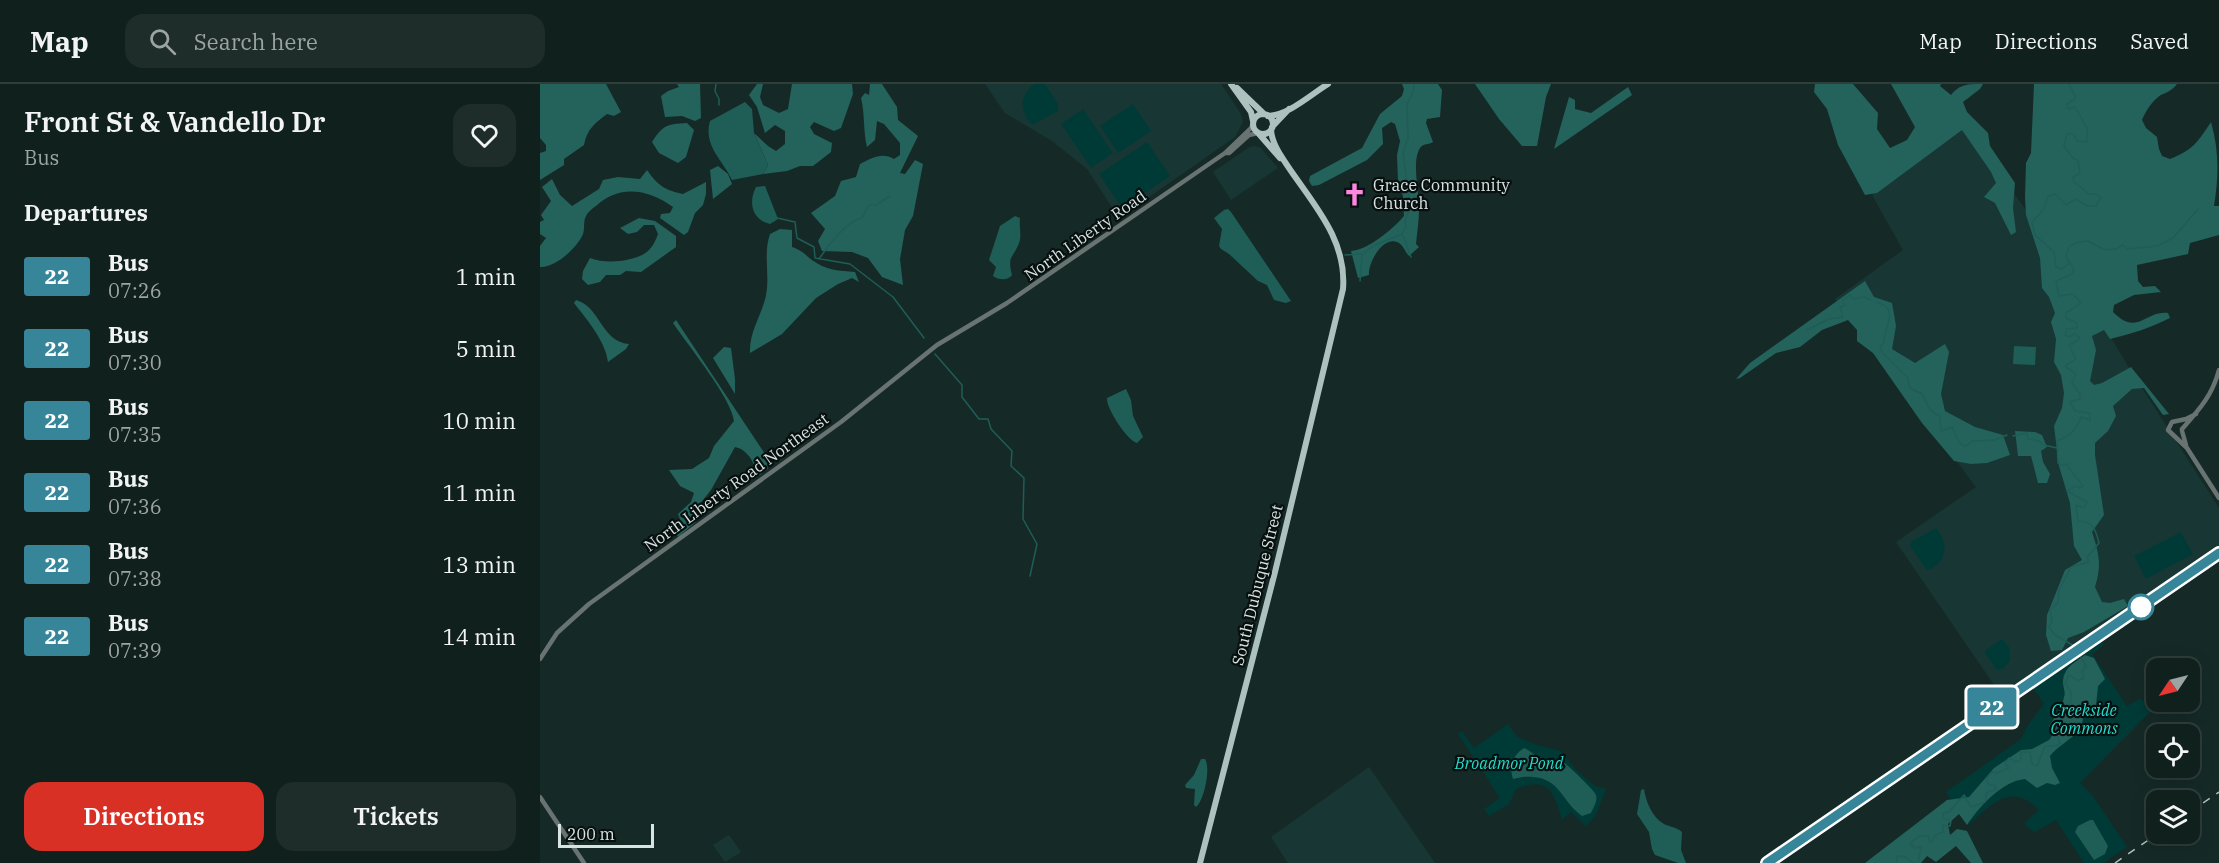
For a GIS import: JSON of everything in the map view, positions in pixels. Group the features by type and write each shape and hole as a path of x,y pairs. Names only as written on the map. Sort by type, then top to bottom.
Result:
{"main road":[{"path":"1232,84 1272,121 1273,142 1283,160"},
{"path":"1232,84 1251,112 1254,129 1283,160"},
{"path":"1253,122 1259,115 1275,115 1289,109 1328,84"},
{"path":"1259,133 1266,134 1288,113 1289,109"},
{"name":"South Dubuque Street","path":"1200,863 1275,572 1338,313 1343,277 1338,246 1328,226 1283,160"}],"street":[{"name":"North Liberty Road","path":"956,333 1007,303 1225,153 1251,128 1253,122"},
{"name":"North Liberty Road","path":"1225,153 1229,153 1249,135 1259,133"},
{"name":"North Liberty Road Northeast","path":"540,660 561,628 589,604 841,422 932,349 956,333"},
{"path":"2175,436 2210,395 2219,370"},
{"path":"2196,414 2170,423 2169,432 2187,448 2219,498"},
{"path":"2177,422 2187,448"},
{"path":"1767,863 2219,553"},
{"path":"540,797 584,863"}],"shaded area":[{"path":"540,84 606,84 621,112 614,116 607,114 599,120 589,131 584,145 564,159 564,165 540,180 540,153 546,151 546,145 540,138"},
{"path":"677,84 700,84 701,118 695,121 682,116 665,117 661,96 679,87"},
{"path":"757,84 763,84 760,97 763,105 779,113 788,109 792,84 852,84 853,94 841,128 834,131 814,122 810,127 814,134 832,143 831,152 813,166 800,166 787,171 763,174 768,165 754,133 776,151 785,144 785,131 775,125 765,133 757,107 749,95"},
{"path":"870,84 882,84 897,107 898,120 918,136 900,173 905,174 915,160 923,164 913,216 905,230 900,259 903,285 882,277 868,258 852,252 822,251 818,241 825,229 811,213 835,196 841,181 856,177 860,164 877,157 885,156 894,159 900,155 900,143 884,124 877,121 875,140 867,147 861,98 865,93 869,95"},
{"path":"985,84 1221,84 1241,114 1243,122 1235,137 1119,218 1087,169 1052,141 1005,113"},
{"path":"1402,84 1438,84 1442,90 1440,117 1427,119 1426,123 1433,142 1421,146 1417,154 1419,210 1416,244 1419,247 1409,256 1399,243 1391,241 1386,243 1373,258 1369,275 1358,278 1351,251 1372,243 1387,233 1404,216 1403,196 1398,181 1397,155 1400,141 1395,124 1391,122 1382,128 1383,144 1367,160 1319,185 1312,186 1309,181 1310,176 1362,148 1380,114 1402,96 1404,89"},
{"path":"1475,84 1551,84 1546,97 1537,146 1522,146 1499,119"},
{"path":"1815,84 1853,84 1878,113 1877,129 1890,148 1907,140 1915,127 1891,84 1941,84 1940,86 1951,95 1964,85 1983,84 1963,102 1967,112 1988,133 1990,146 2015,183 2013,208 2016,232 2011,235 1995,203 1984,197 1996,183 1962,130 1877,193 1865,195 1838,145 1827,109 1814,92"},
{"path":"2034,84 2177,84 2154,101 2142,120 2146,128 2157,137 2162,156 2170,159 2194,145 2211,122 2216,143 2217,163 2214,206 2219,206 2219,235 2190,243 2188,254 2137,265 2138,281 2143,287 2155,286 2161,292 2134,295 2114,305 2113,312 2129,322 2135,323 2160,313 2168,313 2170,318 2110,339 2104,330 2092,336 2096,350 2090,381 2094,385 2102,383 2131,367 2169,414 2163,415 2144,388 2132,389 2113,406 2116,416 2108,431 2095,443 2104,515 2092,532 2099,559 2095,587 2102,602 2110,603 2124,599 2128,606 2084,632 2068,638 2062,650 2051,651 2046,635 2047,615 2065,570 2082,560 2074,546 2070,503 2059,466 2054,426 2062,408 2064,393 2061,375 2054,362 2056,339 2051,322 2055,313 2049,297 2042,288 2040,258 2026,215 2026,163 2031,153"},
{"path":"1628,87 1632,95 1554,149 1569,97 1575,100 1575,109 1591,113"},
{"path":"745,102 752,109 754,133 768,165 763,174 732,180 709,138 710,121"},
{"path":"687,123 694,130 686,157 678,163 659,153 652,142 659,132 670,125"},
{"path":"1964,126 2069,268 2128,366 2219,508 2219,548 2001,695 1896,542 1976,487 1835,299 1903,250 1872,195"},
{"path":"1254,146 1261,148 1278,168 1231,200 1213,172"},
{"path":"718,166 728,174 732,184 713,199 710,170"},
{"path":"647,170 662,186 683,194 706,182 703,205 695,213 688,232 684,235 660,218 661,214 670,213 673,207 664,201 644,193 614,194 587,215 583,234 565,256 559,261 540,267 540,246 546,238 540,234 540,222 544,220 541,215 551,201 542,187 552,179 560,195 572,206 599,189 603,180 618,177 640,179"},
{"path":"765,186 778,219 770,224 759,219 752,204 756,187"},
{"path":"1228,209 1291,301 1286,303 1274,300 1267,285 1258,281 1221,249 1219,246 1222,229 1214,218"},
{"path":"1015,216 1020,218 1020,241 1010,260 1012,275 1006,279 998,278 993,276 996,267 989,260 1000,226"},
{"path":"639,218 655,221 676,236 676,247 641,272 626,271 620,275 606,275 600,282 588,285 582,279 583,271 590,258 603,261 624,260 638,257 651,248 658,234 654,225 644,225 637,232 628,234 620,228"},
{"path":"780,229 792,230 792,247 827,268 855,272 859,282 852,278 816,298 782,334 750,353 752,337 766,295 768,242 770,234"},
{"path":"1865,281 1874,297 1892,303 1896,326 1892,349 1915,363 1945,344 1949,352 1941,394 1945,411 1975,427 2003,435 2010,455 1987,463 1971,464 1954,461 1922,423 1873,353 1857,341 1857,330 1848,320 1822,330 1800,347 1776,353 1736,379 1750,363"},
{"path":"576,300 591,310 612,337 629,344 626,349 608,362 599,338 574,303"},
{"path":"676,320 767,457 768,469 757,477 750,458 744,451 735,447 711,490 695,510 696,522 678,537 676,533 681,522 678,514 691,502 694,493 680,486 669,470 692,469 709,458 714,446 734,421 726,399 718,386 673,323"},
{"path":"2014,346 2036,347 2035,365 2013,364"},
{"path":"724,347 731,348 735,394 713,358"},
{"path":"1126,389 1131,400 1133,416 1143,437 1137,443 1123,431 1108,403 1107,398"},
{"path":"2015,431 2035,432 2042,435 2047,447 2041,451 2043,462 2050,474 2047,483 2038,483 2031,456 2018,456"},
{"path":"2085,655 2094,658 2105,679 2098,686 2096,706 2084,709 2081,726 2077,732 2050,756 2052,768 2060,783 2055,785 2047,783 2037,788 2025,779 2016,781 1992,796 1967,825 1959,814 1948,824 1950,835 1957,829 1967,831 1983,863 1971,863 1956,846 1936,862 1927,856 1921,863 1865,863 1947,800 1969,797 1994,768 2021,750 2032,749 2049,740 2054,733 2049,726 2060,709 2065,695 2063,678 2065,673 2070,666"},
{"path":"1524,748 1542,758 1561,760 1581,778 1596,795 1596,802 1591,813 1582,816 1549,781 1529,777 1513,779 1512,762"},
{"path":"1201,759 1205,759 1207,763 1207,777 1202,798 1196,807 1194,805 1195,789 1186,788 1185,785 1194,775"},
{"path":"1369,767 1435,863 1288,863 1271,837"},
{"path":"1644,789 1648,804 1656,817 1664,824 1682,832 1681,850 1686,863 1678,863 1655,855 1649,832 1637,814 1641,790"},
{"path":"2093,820 2108,846 2105,854 2094,860 2075,832 2078,826"},
{"path":"729,835 741,852 725,862 713,845"}],"green space":[{"path":"1035,84 1045,84 1058,104 1058,111 1032,125 1023,109 1023,98 1029,88"},
{"path":"1133,104 1151,131 1118,153 1100,126"},
{"path":"1083,109 1113,153 1091,168 1061,124"},
{"path":"1147,142 1170,176 1122,208 1099,174"},
{"path":"1936,528 1943,540 1943,557 1934,567 1927,570 1910,546 1911,542"},
{"path":"2181,532 2193,554 2146,579 2134,556"},
{"path":"2002,639 2009,647 2010,661 2004,668 1997,670 1985,651"},
{"name":"Creekside Commons","path":"2102,642 2104,645 2092,654 2127,706 2141,698 2146,704 2146,712 2150,712 2080,783 2093,796 2127,847 2103,863 2084,863 2056,820 2034,832 2024,823 2039,810 2029,801 2019,797 2002,799 1968,825 1946,792 2021,739 2028,725 2044,704 2033,688"},
{"name":"Broadmor Pond","path":"1508,724 1517,737 1561,751 1576,770 1595,786 1606,789 1596,815 1586,826 1571,812 1562,820 1552,794 1543,785 1536,784 1516,789 1509,804 1489,816 1484,809 1500,798 1458,734 1462,731 1474,748"}],"waterway":[{"path":"716,84 715,91 719,105"},
{"path":"1345,255 1362,254 1375,245 1402,234 1406,227 1405,221 1410,207 1403,152 1408,138 1407,104 1413,93 1414,84"},
{"path":"2069,84 2076,98 2067,104 2068,109 2075,107 2087,128 2087,142 2077,141 2074,134 2067,134 2064,146 2078,161 2080,173 2073,177 2074,182 2089,194 2101,197 2096,206 2087,206 2076,199 2066,205 2055,194 2048,196 2044,209 2032,222 2035,235 2054,252 2056,267 2062,269 2070,263 2074,270 2072,274 2056,281 2059,296 2073,294 2081,303 2066,313 2066,318 2077,323 2077,328 2067,329 2065,335 2070,337 2075,333 2080,339 2069,345 2076,359 2065,366 2076,374 2072,383 2080,394 2080,399 2070,402 2075,411 2090,413 2090,420 2081,417 2072,432 2057,441 2058,463 2067,464 2083,486 2080,488 2075,486 2067,491 2087,502 2084,508 2076,505 2078,521 2083,521 2093,527 2099,543 2087,557 2089,562 2071,567 2059,590 2058,603 2050,610 2052,620 2049,627 2055,635 2074,646"},
{"path":"819,259 844,228 862,218 869,205 876,205 890,196"},
{"path":"2069,263 2066,256 2069,247 2078,242 2088,241 2105,250 2116,249 2123,245 2127,249 2157,246 2173,238 2199,208"},
{"path":"777,218 795,222 797,238 814,247 815,258 850,264 893,297 924,338"},
{"path":"1403,235 1411,257"},
{"path":"1360,281 1362,255"},
{"path":"1807,330 1829,319 1843,317 1840,307 1844,306 1843,300 1850,295 1854,299 1864,297 1871,300"},
{"path":"1877,302 1884,305 1890,315 1884,343 1880,346 1881,351 1907,377 1910,388 1922,394 1930,409 1940,416 1941,431 1952,427 1959,442 1964,446 1972,441 1994,440 2007,435"},
{"path":"935,354 962,385 962,397 979,419 988,419 991,429 1012,451 1011,466 1024,478 1023,519 1037,544 1030,576"},
{"path":"2013,436 2027,433 2028,439 2057,448"},
{"path":"1918,863 1921,847 1914,848 1910,843 1919,836 1929,836 1929,841 1932,843 1935,835 1943,832 1943,825 1950,826 1951,821 1943,818 1943,813 1949,812 1964,795 1971,807 1985,802 1987,792 1996,790 1995,785 1989,785 1986,779 1992,772 1997,773 2009,768 2005,763 2009,758 2017,762 2021,759 2021,752 2030,752 2032,764 2037,766 2045,746 2057,746 2060,743 2057,735 2064,730 2062,714 2070,711 2071,692 2065,683 2069,675 2078,681 2084,678 2082,672 2086,666 2081,657"},
{"path":"1897,863 1897,856 1906,857 1915,863"}],"railway":[{"path":"2200,805 2219,792"},
{"path":"2115,863 2146,842"}],"bus line":[{"name":"22","path":"1767,863 2219,553"}],"place":[{"name":"Grace Community Church","path":"1355,194"}]}
